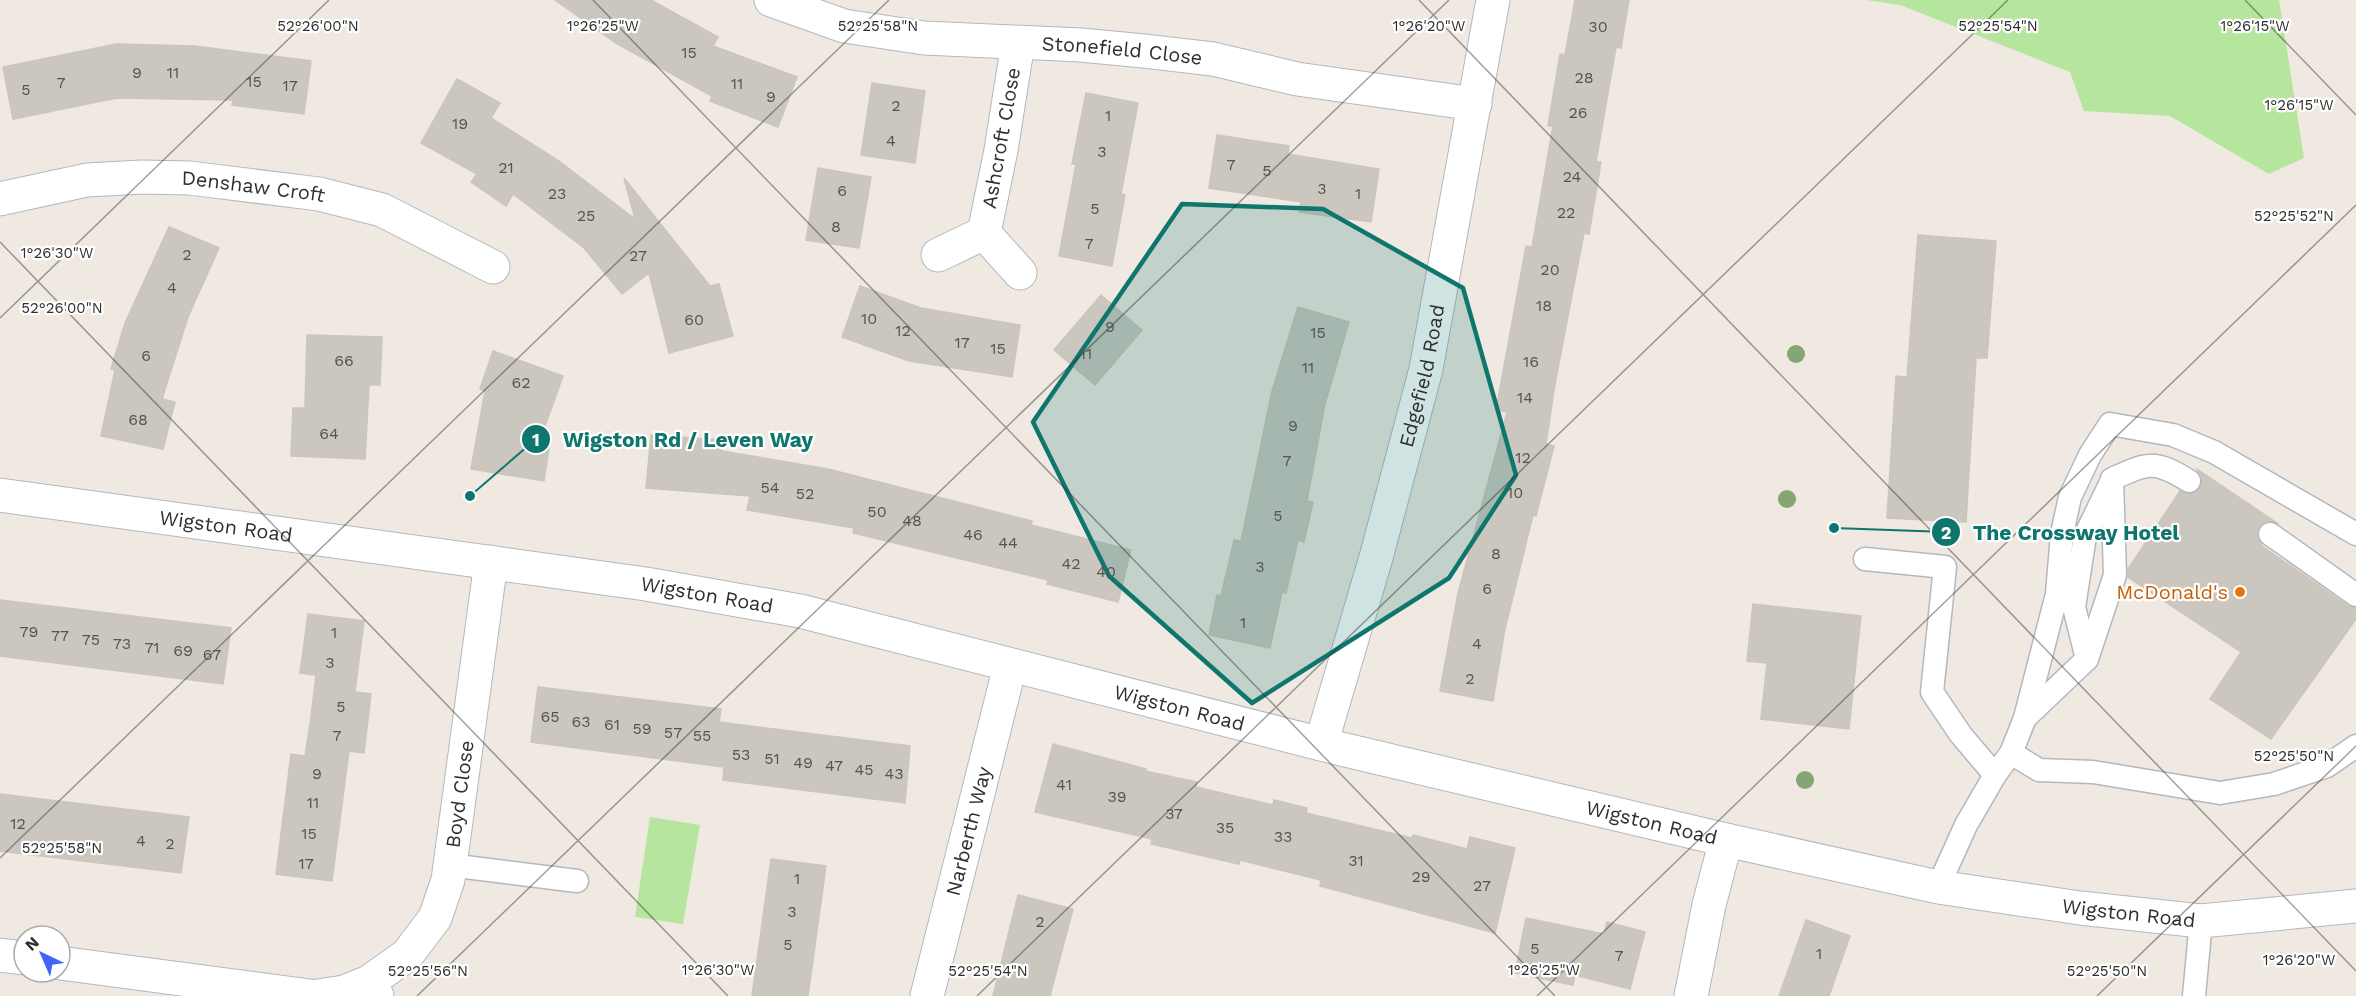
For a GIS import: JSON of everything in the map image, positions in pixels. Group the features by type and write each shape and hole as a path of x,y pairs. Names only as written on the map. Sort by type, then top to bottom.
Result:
{"street":[{"name":"Edgefield Road","path":"1321,744 1377,554 1426,369 1493,0"},
{"name":"Stonefield Close","path":"774,1 844,26 924,38 1081,45 1213,59 1297,79 1475,104"},
{"name":"Ashcroft Close","path":"984,233 1001,150 1018,43"},
{"name":"Denshaw Croft","path":"0,199 87,180 142,177 189,178 319,194 382,210 494,267"},
{"name":"Ashcroft Close","path":"938,255 984,233"},
{"name":"Ashcroft Close","path":"984,233 1020,273"},
{"name":"Wigston Road","path":"0,495 646,584 800,611 1321,744 1726,840 1938,887 2080,908 2201,921 2356,906"},
{"name":"Boyd Close","path":"318,996 373,989 408,955 435,918 448,880 491,562"},
{"name":"Narberth Way","path":"927,996 1010,666"},
{"path":"1691,996 1709,904 1726,840"},
{"path":"72,965 310,996"}],"lane":[{"path":"1938,887 1966,825 1995,775 2011,753 2025,718 2057,594 2062,534 2070,497 2090,455 2110,424 2173,435 2214,453 2356,534"},
{"path":"2086,659 2074,607 2085,536 2112,479 2144,465 2167,467 2189,482"},
{"path":"2025,718 2086,659 2115,575 2112,479"},
{"path":"2270,534 2356,595"},
{"path":"1865,559 1945,567 1932,692 1961,735 1995,775"},
{"path":"2011,753 2039,770 2093,772 2220,792 2285,781 2326,766 2356,746"},
{"path":"449,865 577,881"},
{"path":"2194,996 2201,921"}],"highlighted area":[{"path":"1182,204 1323,209 1463,288 1516,475 1449,578 1252,703 1109,576 1033,422"}],"green space":[{"path":"1867,0 2279,0 2304,158 2269,174 2170,116 2084,111 2070,72 1900,5"},
{"path":"650,817 700,825 683,924 635,917"}],"building":[{"path":"555,0 651,0 718,37 713,46 797,77 778,127 710,101 712,96 616,43"},
{"path":"1575,0 1629,0 1621,48 1616,47 1596,162 1601,162 1589,234 1584,233 1555,384 1546,444 1554,446 1536,516 1533,515 1505,629 1493,701 1440,691 1458,593 1507,412 1496,410 1526,246 1532,247 1553,126 1548,126 1560,54 1565,55"},
{"path":"116,44 195,46 311,61 304,114 232,105 233,100 117,98 13,119 3,67"},
{"path":"457,79 500,103 491,118 559,161 635,219 624,178 710,286 719,284 733,336 669,353 649,273 622,294 584,248 513,194 506,206 471,182 477,174 421,143"},
{"path":"872,83 925,91 915,163 861,155"},
{"path":"1086,93 1138,103 1121,194 1125,195 1112,266 1059,256 1076,164 1072,164"},
{"path":"1217,135 1289,146 1288,154 1379,169 1371,222 1299,212 1301,202 1209,188"},
{"path":"818,168 871,177 859,248 806,240"},
{"path":"169,227 219,248 188,317 162,399 175,402 163,449 101,436 115,370 111,369 125,323"},
{"path":"1918,235 1996,241 1987,358 1976,358 1966,522 1887,518 1896,376 1907,377"},
{"path":"860,286 921,308 1020,325 1012,377 909,361 842,337"},
{"path":"1101,295 1142,330 1095,385 1054,350"},
{"path":"1298,307 1349,322 1325,404 1307,501 1313,502 1304,542 1298,540 1286,593 1282,592 1270,648 1209,635 1217,595 1221,596 1234,540 1241,541 1272,391"},
{"path":"307,335 382,337 380,385 369,385 365,459 291,456 293,408 305,408"},
{"path":"493,351 563,376 540,440 550,442 544,481 471,469 485,391 480,389"},
{"path":"651,435 723,440 722,451 828,469 1032,521 1031,525 1131,550 1118,602 1047,584 1048,580 853,533 854,528 747,510 750,496 646,488"},
{"name":"McDonald's","path":"2197,469 2277,523 2265,522 2259,527 2258,539 2262,546 2348,606 2356,608 2356,619 2271,739 2210,699 2241,652 2128,577 2128,569 2180,491 2189,494 2200,488 2202,481"},
{"path":"0,600 231,628 223,684 0,656"},
{"path":"1753,604 1861,616 1849,729 1761,719 1767,663 1747,661"},
{"path":"308,614 364,621 355,692 371,694 364,753 349,751 332,881 276,874 291,754 305,756 311,717 316,675 300,673"},
{"path":"538,687 721,709 719,722 910,746 905,803 723,780 724,767 531,742"},
{"path":"1053,744 1146,769 1145,771 1197,782 1196,787 1273,805 1274,800 1307,808 1306,813 1412,838 1413,835 1467,849 1470,837 1515,848 1495,933 1320,886 1321,880 1240,860 1239,864 1151,844 1152,839 1035,812"},
{"path":"0,794 189,817 181,873 0,851"},
{"path":"771,859 826,866 808,996 752,996"},
{"path":"1018,895 1073,909 1050,996 993,996"},
{"path":"1526,918 1604,934 1607,922 1645,932 1630,989 1575,975 1573,985 1515,973"},
{"path":"1806,920 1850,936 1829,996 1779,996"}],"place":[{"name":"Wigston Rd / Leven Way","path":"470,496"},
{"name":"The Crossway Hotel","path":"1834,528"},
{"name":"McDonald's","path":"2240,592"}]}
